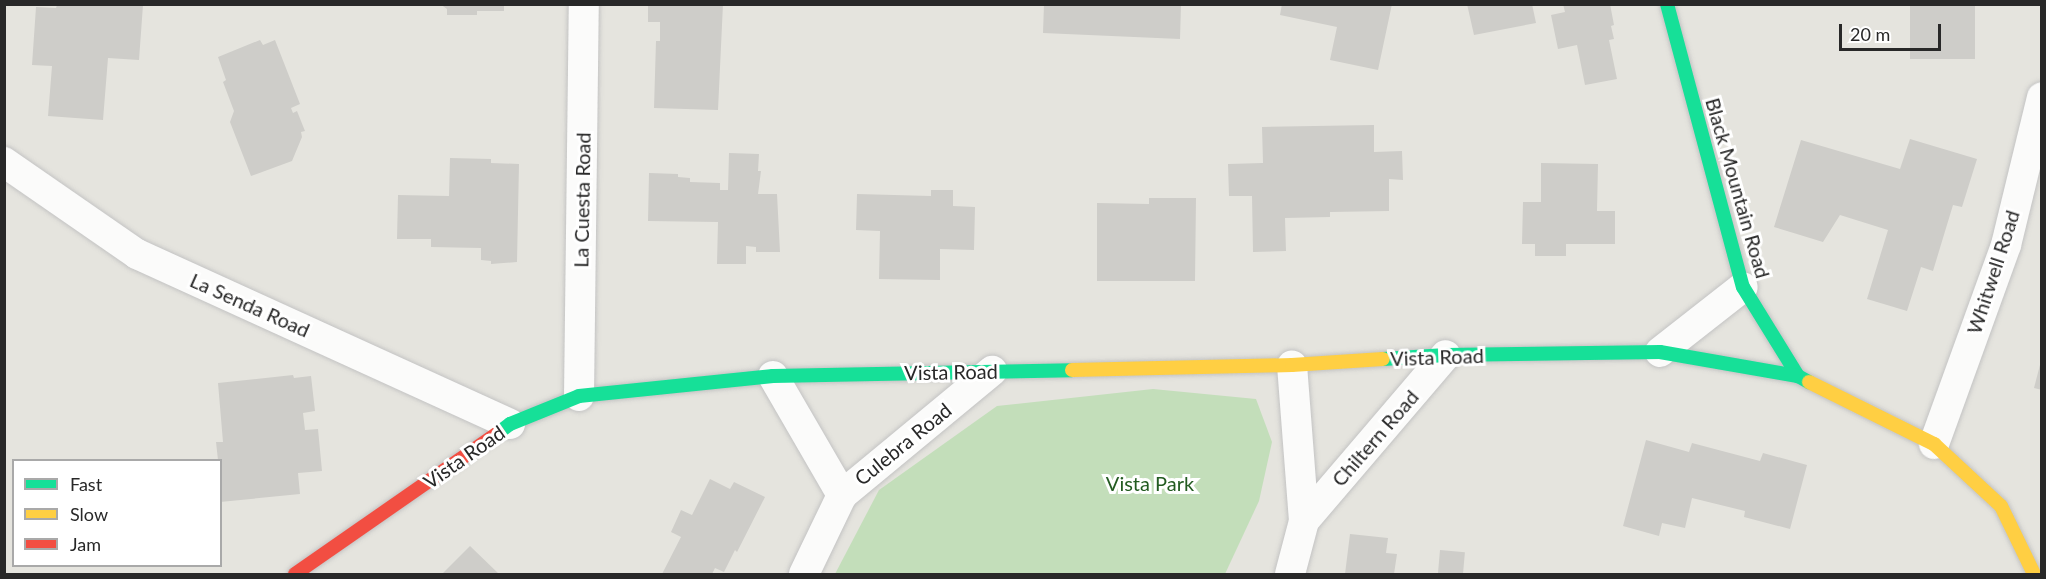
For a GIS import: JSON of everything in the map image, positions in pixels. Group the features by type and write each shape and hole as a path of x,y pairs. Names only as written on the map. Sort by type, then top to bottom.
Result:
{"street":[{"name":"La Cuesta Road","path":"579,396 584,4"},
{"name":"Black Mountain Road","path":"1667,4 1743,287 1798,376"},
{"name":"Whitwell Road","path":"1934,444 2006,245 2042,97"},
{"name":"La Senda Road","path":"4,162 137,254 510,424"},
{"path":"1660,352 1743,287"},
{"name":"Vista Road","path":"295,574 510,424 579,396 773,376 1292,365 1446,355 1660,352 1798,376"},
{"name":"Chiltern Road","path":"1304,521 1446,355"},
{"name":"Chiltern Road","path":"1290,574 1304,521 1292,365"},
{"name":"Culebra Road","path":"804,574 842,495 992,371"},
{"name":"Culebra Road","path":"773,376 842,495"},
{"path":"1798,376 1934,444 2001,506 2034,574"}],"green space":[{"name":"Vista Park","path":"1153,389 1256,399 1272,442 1259,501 1225,574 835,574 879,490 997,406"}],"building":[{"path":"440,4 504,4 504,11 477,11 477,15 447,15 447,9"},
{"path":"648,4 723,4 718,110 654,108 656,41 660,41 660,22 648,22"},
{"path":"1044,4 1181,4 1180,39 1043,33"},
{"path":"1282,4 1392,4 1378,70 1330,60 1337,27 1280,15"},
{"path":"1467,4 1532,4 1536,23 1474,35"},
{"path":"1563,4 1610,4 1614,39 1609,40 1617,79 1585,85 1577,45 1558,49 1551,15 1565,12"},
{"path":"1910,4 1975,4 1975,59 1910,59"},
{"path":"57,5 143,5 139,60 108,58 103,120 48,116 52,66 32,65 36,7 56,8"},
{"path":"260,40 263,45 275,40 300,104 291,108 293,113 297,111 305,131 301,132 302,137 292,161 251,176 230,122 234,111 223,82 226,80 218,57"},
{"path":"1374,125 1374,152 1402,151 1403,180 1389,179 1389,211 1330,212 1330,217 1285,218 1286,251 1253,252 1252,196 1229,196 1228,164 1263,163 1262,127"},
{"path":"1910,139 1977,159 1962,207 1953,205 1933,271 1921,267 1907,311 1867,299 1888,230 1840,215 1823,242 1774,227 1801,140 1900,169"},
{"path":"729,153 759,154 758,171 761,171 758,194 777,194 780,252 756,252 756,247 746,246 746,264 717,264 718,222 648,221 649,173 678,174 678,177 690,178 690,182 720,183 720,190 728,190"},
{"path":"450,158 491,159 491,163 519,164 517,262 491,264 491,261 481,260 481,248 431,247 431,239 397,239 398,195 449,196"},
{"path":"1541,163 1598,164 1597,211 1615,211 1615,244 1566,244 1566,256 1535,256 1535,244 1522,244 1523,202 1541,202"},
{"path":"931,190 953,190 953,206 975,207 974,250 940,249 940,280 879,279 880,231 856,230 857,194 931,196"},
{"path":"1149,198 1196,198 1195,281 1097,281 1097,203 1149,204"},
{"path":"2042,361 2042,390 2034,388"},
{"path":"293,375 294,378 311,376 315,411 303,413 305,430 318,429 322,471 298,473 300,494 222,502 222,459 218,459 216,442 223,442 218,383"},
{"path":"1646,440 1689,452 1692,443 1760,461 1763,453 1807,465 1790,529 1744,517 1745,511 1692,498 1685,528 1662,523 1659,536 1623,526"},
{"path":"710,479 730,489 734,482 765,497 737,552 735,550 724,572 715,568 712,574 662,574 681,537 671,532 681,510 692,515"},
{"path":"1350,534 1388,538 1386,553 1397,554 1394,574 1345,574"},
{"path":"470,546 499,574 442,574"},
{"path":"1440,550 1465,552 1463,574 1438,574"}],"traffic: fast":[{"path":"1667,4 1743,287 1798,376 1809,382"},
{"path":"1383,359 1446,355 1660,352 1798,376"},
{"path":"498,433 510,424 579,396 773,376 1072,370"}],"traffic: slow":[{"path":"1072,370 1292,365 1383,359"},
{"path":"1809,382 1934,444 2001,506 2034,574"}],"traffic: jam":[{"path":"295,574 498,433"}]}
